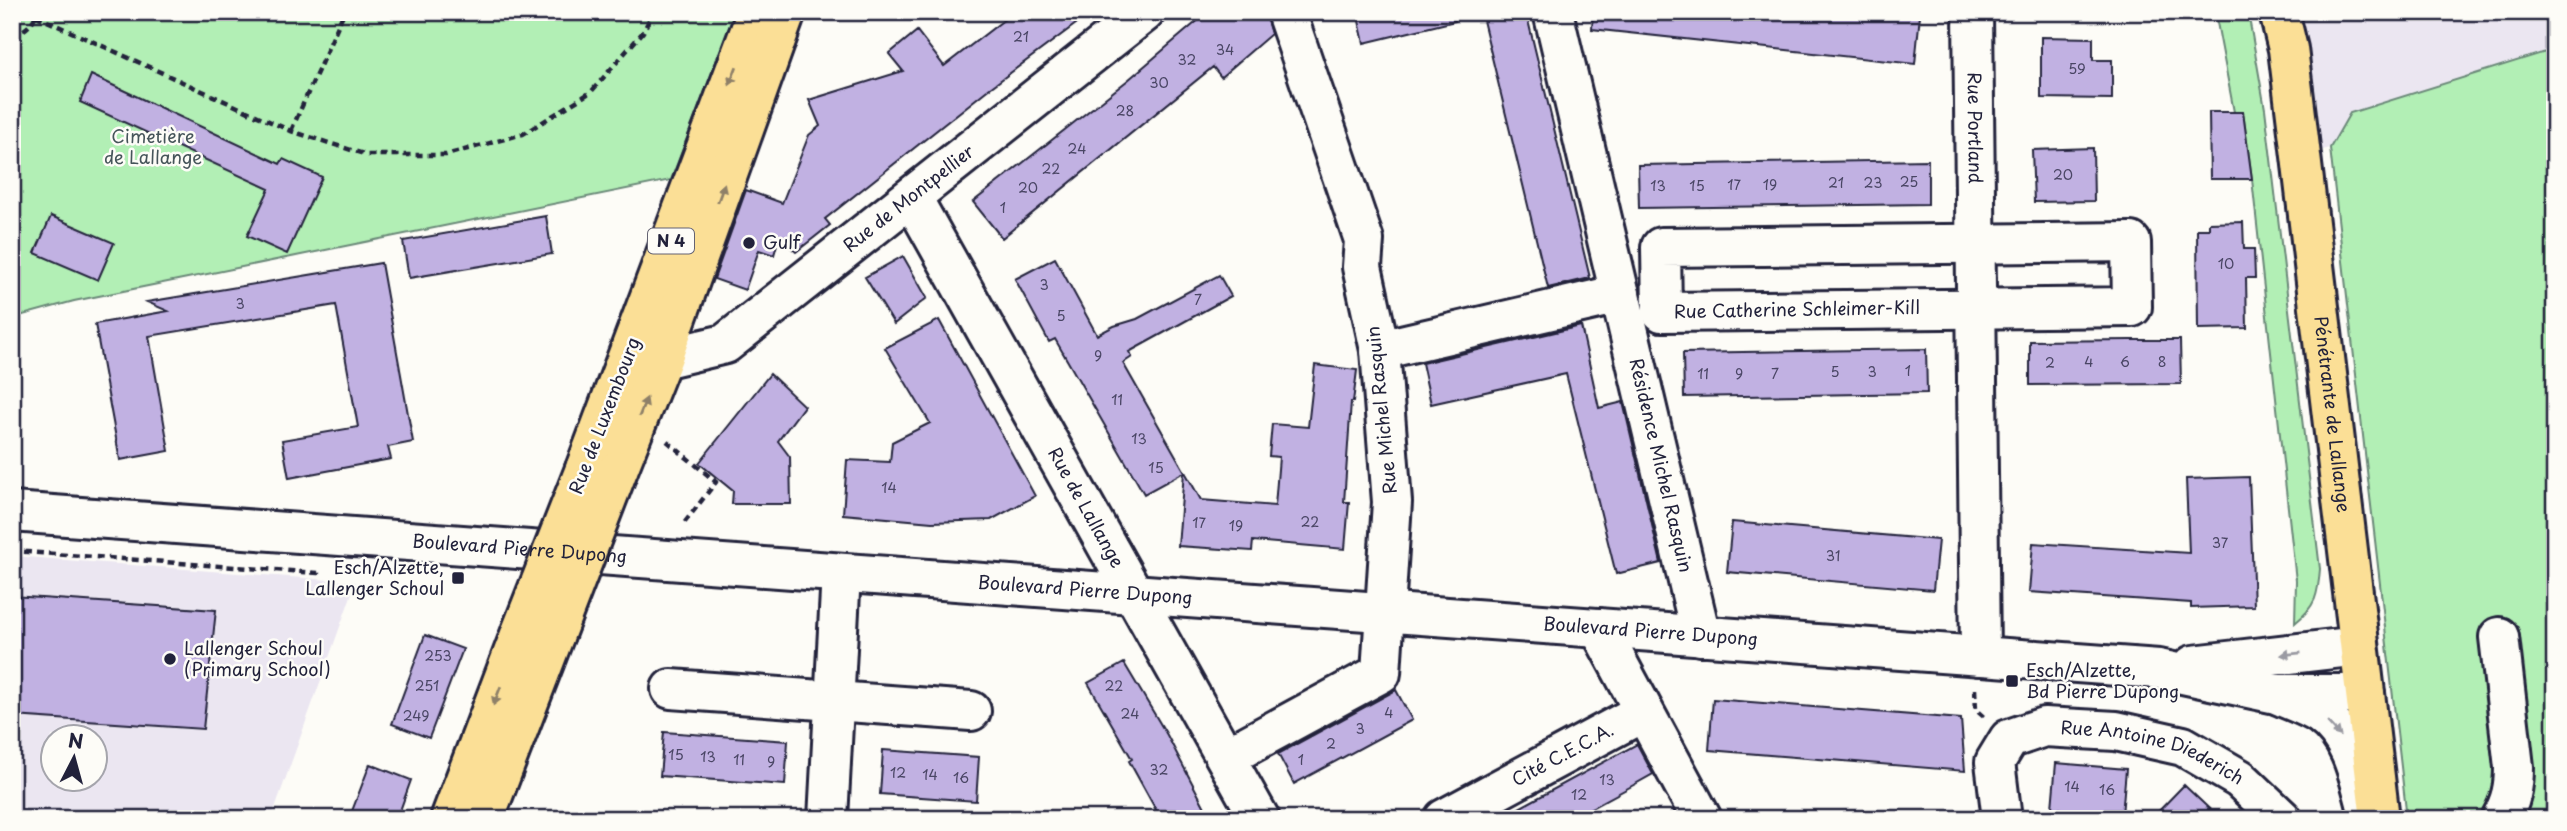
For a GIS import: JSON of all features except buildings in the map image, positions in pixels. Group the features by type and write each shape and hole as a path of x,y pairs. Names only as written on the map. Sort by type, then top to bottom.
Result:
{"main road":[{"name":"Rue de Luxembourg","path":"450,819 538,633 601,470 648,302 757,12"},
{"name":"Rue de Luxembourg","path":"601,470 662,359 786,12"},
{"name":"Pénétrante de Lallange","path":"2280,12 2288,49 2380,819"},
{"path":"648,302 662,359"},
{"name":"Rue de Luxembourg","path":"484,819 538,633"}],"street":[{"name":"Rue de Montpellier","path":"662,359 725,344 1145,12"},
{"name":"Rue Michel Rasquin","path":"1226,757 1381,673 1392,502 1380,350 1362,267 1364,240 1286,12"},
{"name":"Résidence Michel Rasquin","path":"1553,12 1701,636"},
{"name":"Rue Portland","path":"1973,12 1977,243"},
{"name":"Rue de Lallange","path":"912,198 1260,819"},
{"name":"Rue Catherine Schleimer-Kill","path":"2131,242 2132,307 1662,312 1661,247 1977,243 2131,242"},
{"path":"1976,656 1977,243"},
{"path":"1380,350 1620,294"},
{"name":"Boulevard Pierre Dupong","path":"12,512 2159,669 2276,694 2365,694"},
{"path":"828,819 841,573"},
{"path":"1599,628 1702,819"},
{"path":"2499,637 2514,767 2512,795 2501,819"},
{"name":"Boulevard Pierre Dupong","path":"2159,669 2359,646"},
{"path":"671,690 971,711"},
{"name":"Boulevard Pierre Dupong","path":"2276,694 2321,715 2344,739 2356,768 2370,819"},
{"name":"Cité C.E.C.A.","path":"1444,819 1643,712"},
{"name":"Rue Antoine Diederich","path":"2009,739 2044,727 2116,731 2183,746 2240,779 2282,819"},
{"path":"2002,819 1995,762 2009,739"}],"path":[{"path":"291,131 344,12"},
{"path":"12,34 25,30 36,14 291,131 367,155 446,155 523,134 591,92 643,32 653,12"},
{"path":"657,560 716,482 669,442"},
{"path":"1976,656 1976,710 2009,739"}],"shaded area":[{"path":"2279,12 2555,12 2555,49 2350,113 2330,148 2301,156"},
{"name":"Lallenger Schoul (Primary School)","path":"12,556 356,582 271,819 12,819"}],"green space":[{"name":"Cimetière de Lallange","path":"12,12 735,12 671,180 74,301 12,318"},
{"path":"2215,12 2248,12 2265,109 2320,569 2315,599 2295,623 2296,581 2252,179 2243,112 2234,112"},
{"path":"2555,49 2555,819 2407,819 2330,148 2350,113"}],"place":[{"name":"Gulf","path":"749,243"},
{"name":"Esch/Alzette, Lallenger Schoul","path":"458,578"},
{"name":"Lallenger Schoul (Primary School)","path":"170,659"},
{"name":"Esch/Alzette, Bd Pierre Dupong","path":"2012,681"}]}
